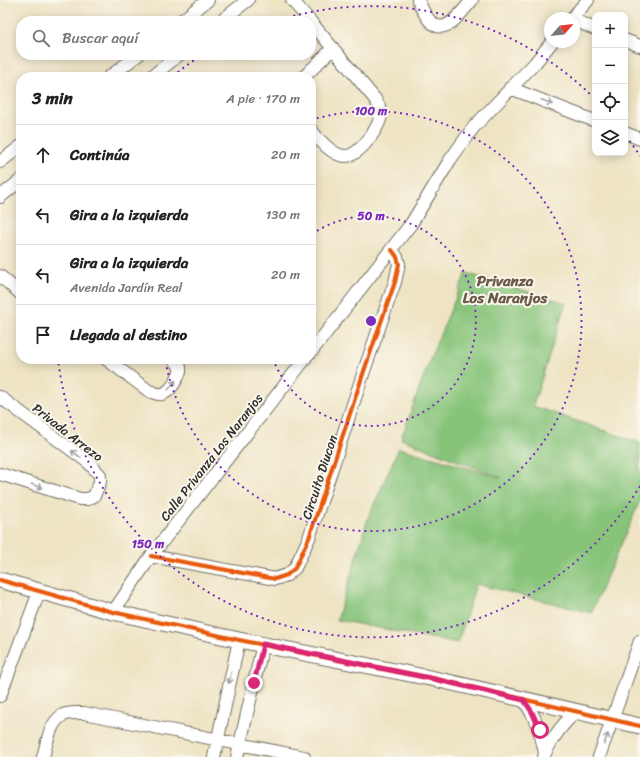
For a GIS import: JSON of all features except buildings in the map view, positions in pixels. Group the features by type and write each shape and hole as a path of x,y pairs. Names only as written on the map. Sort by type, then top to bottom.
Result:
{"street":[{"path":"187,16 208,0"},
{"path":"227,16 248,0"},
{"path":"292,0 305,16"},
{"path":"418,0 430,20 439,26 445,26 452,23 472,0"},
{"path":"579,12 588,0"},
{"path":"580,22 592,27"},
{"path":"316,29 375,99 381,111 380,119 365,144 355,154 346,156 339,155 329,148 316,135"},
{"path":"628,41 640,46"},
{"path":"309,72 333,48"},
{"path":"316,346 411,224 450,160 473,128 547,48"},
{"path":"116,72 131,60"},
{"path":"159,72 173,60"},
{"path":"510,88 592,120"},
{"path":"628,134 640,139"},
{"path":"0,162 16,150"},
{"path":"0,196 16,184"},
{"name":"Circuito Diucon","path":"151,556 268,579 276,579 286,575 295,568 309,538 395,282 399,264 397,256 392,250"},
{"path":"0,276 16,290"},
{"path":"113,364 149,391 157,394 162,394 169,390 178,378 180,367 178,364"},
{"name":"Calle Privanza Los Naranjos","path":"113,612 151,556 301,364"},
{"name":"Privada Arrezo","path":"0,397 89,463 100,476 100,482 94,496 88,499 80,499 0,474"},
{"path":"0,580 113,612 239,640 420,676 640,726"},
{"path":"0,696 39,592"},
{"path":"214,757 239,640"},
{"path":"599,757 640,641"},
{"path":"237,757 263,644"},
{"path":"524,700 532,712 540,730 545,755"},
{"path":"545,755 549,745 564,722 576,712"},
{"path":"43,757 51,728 63,715 71,713 84,713 304,757"}],"green space":[{"path":"466,273 566,303 533,406 640,443 640,501 591,613 476,584 458,643 337,620 368,518 399,448 502,478 401,439 430,359"}],"cycle path":[{"path":"151,556 275,579 287,575 295,568 309,538 395,282 399,264 397,257 392,250"},
{"path":"0,580 113,612 239,640 435,679 640,726"}],"district":[{"name":"Privanza Los Naranjos","path":"505,290"}],"route":[{"path":"254,683 263,644 355,662 524,700 532,712 540,730"}]}
